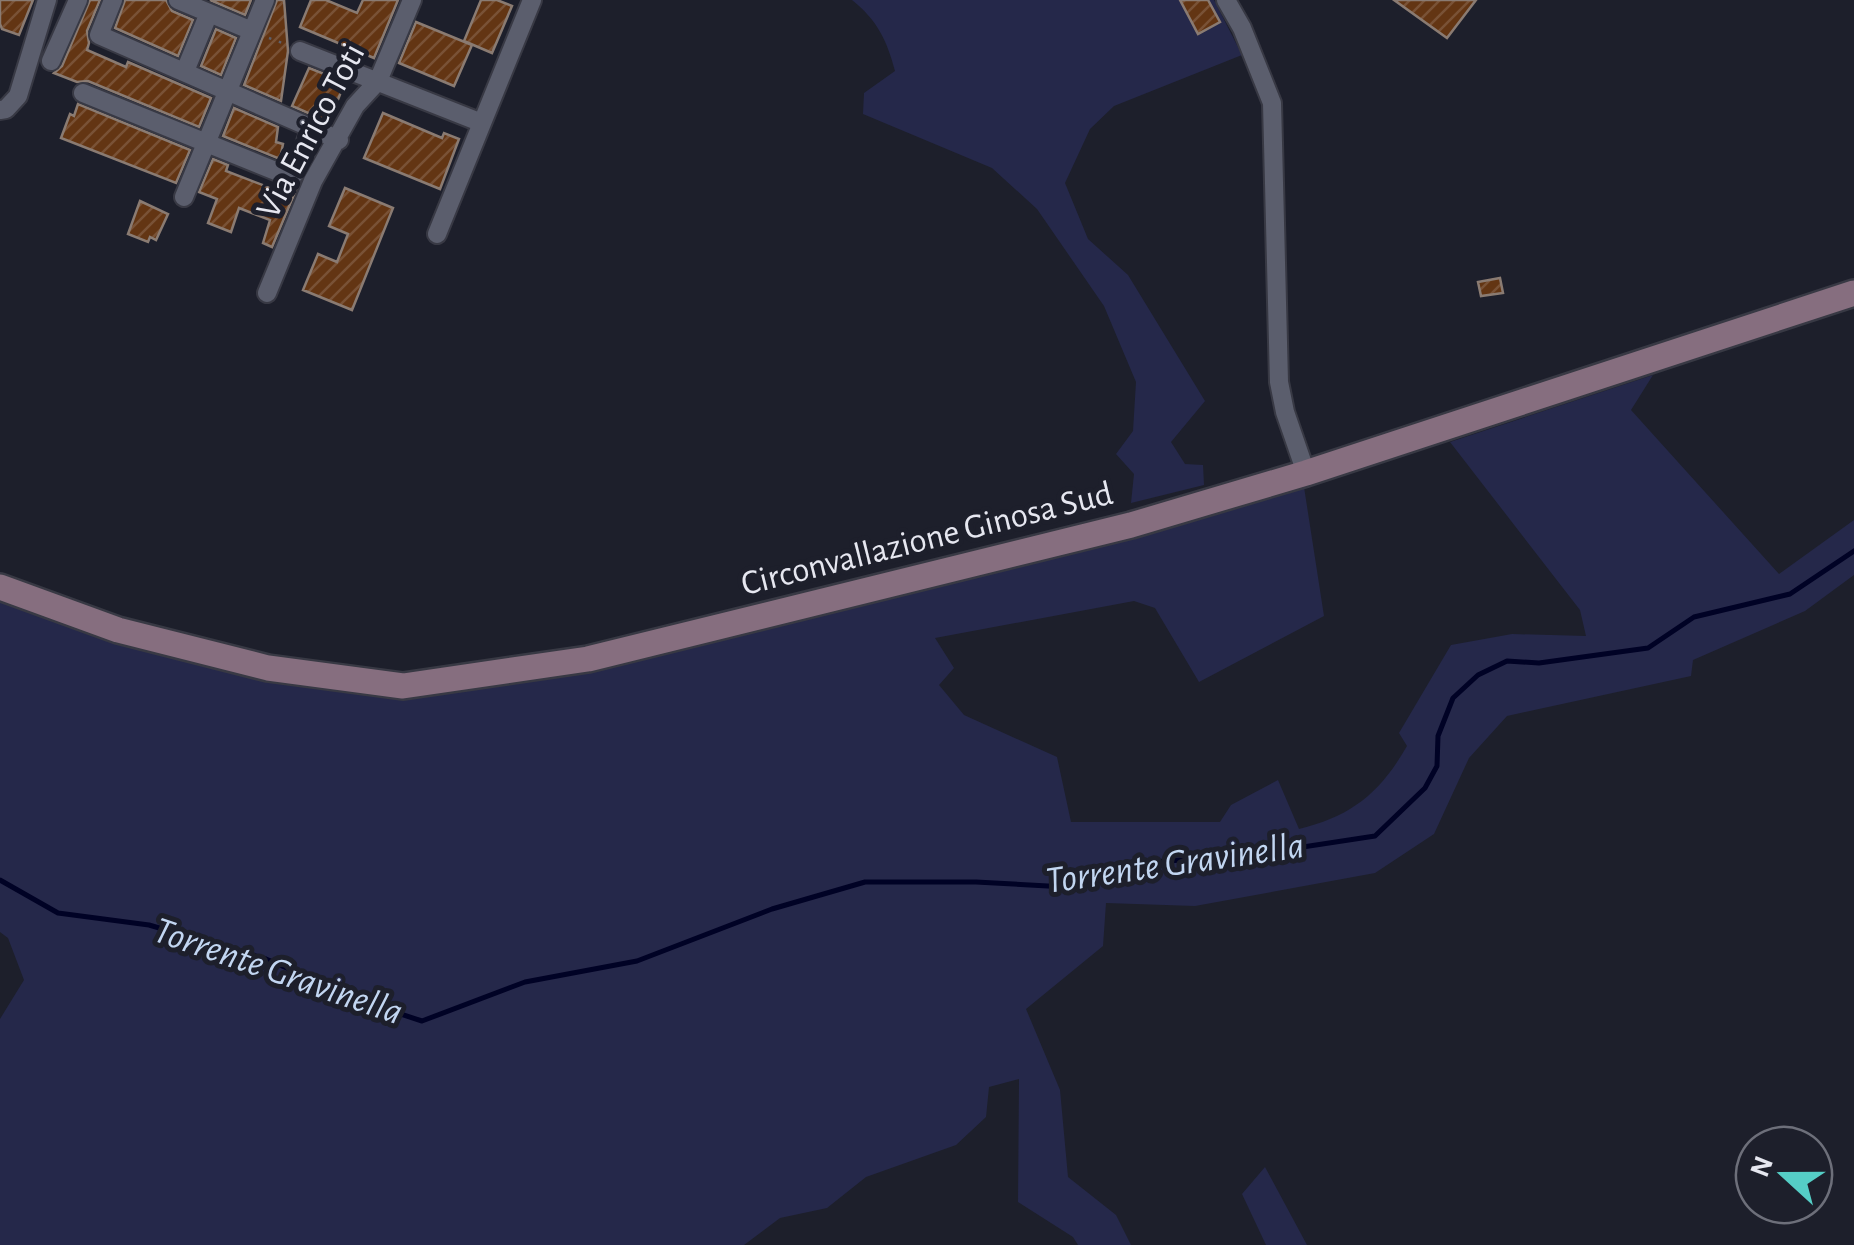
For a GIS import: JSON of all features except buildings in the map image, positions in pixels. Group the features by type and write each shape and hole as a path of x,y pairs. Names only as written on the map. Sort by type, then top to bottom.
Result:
{"main road":[{"name":"Circonvallazione Ginosa Sud","path":"0,587 118,630 268,668 402,686 588,659 1131,525 1854,294"}],"street":[{"path":"0,110 18,96 47,0"},
{"path":"51,61 78,0"},
{"path":"113,0 99,35 338,140"},
{"path":"178,0 252,30"},
{"path":"184,198 265,0"},
{"name":"Via Enrico Toti","path":"267,293 313,181 355,106 378,81 412,0"},
{"path":"438,234 532,0"},
{"path":"1226,0 1242,28 1272,103 1280,382 1285,412 1306,472"},
{"path":"184,71 209,13"},
{"path":"300,50 482,123"},
{"path":"83,93 284,174 295,172 308,136 316,132"}],"path":[{"path":"252,30 300,50"}],"shaded area":[{"path":"852,0 1214,0 1242,55 1114,106 1090,129 1065,183 1088,239 1128,275 1205,401 1171,442 1185,464 1203,465 1204,485 1131,503 1134,474 1116,454 1133,431 1136,382 1104,306 1037,209 992,168 863,114 864,93 895,71 880,31"},
{"path":"1653,375 1631,410 1779,574 1854,520 1854,575 1805,611 1693,660 1691,676 1507,716 1469,758 1434,834 1375,873 1195,906 1106,903 1103,946 1026,1009 1060,1090 1068,1177 1116,1215 1131,1245 1078,1245 1073,1237 1018,1202 1019,1079 989,1087 986,1117 956,1145 866,1177 827,1208 780,1218 744,1245 0,1245 0,1019 24,980 8,938 0,932 0,597 221,671 315,689 424,693 1304,487 1324,616 1199,682 1155,608 1134,601 935,638 954,668 939,685 964,715 1057,757 1071,822 1220,822 1231,805 1278,780 1299,829 1349,809 1386,777 1407,746 1399,733 1451,645 1512,634 1586,636 1580,610 1450,442"},
{"path":"1265,1167 1307,1245 1266,1245 1242,1194"}],"waterway":[{"name":"Torrente Gravinella","path":"0,880 58,913 149,925 266,959 367,1003 422,1021 525,982 637,961 772,909 865,882 1066,887 1154,862 1250,855 1375,836 1425,788 1437,766 1438,736 1453,698 1478,675 1507,661 1539,663 1648,648 1694,617 1790,594 1854,551"}]}
